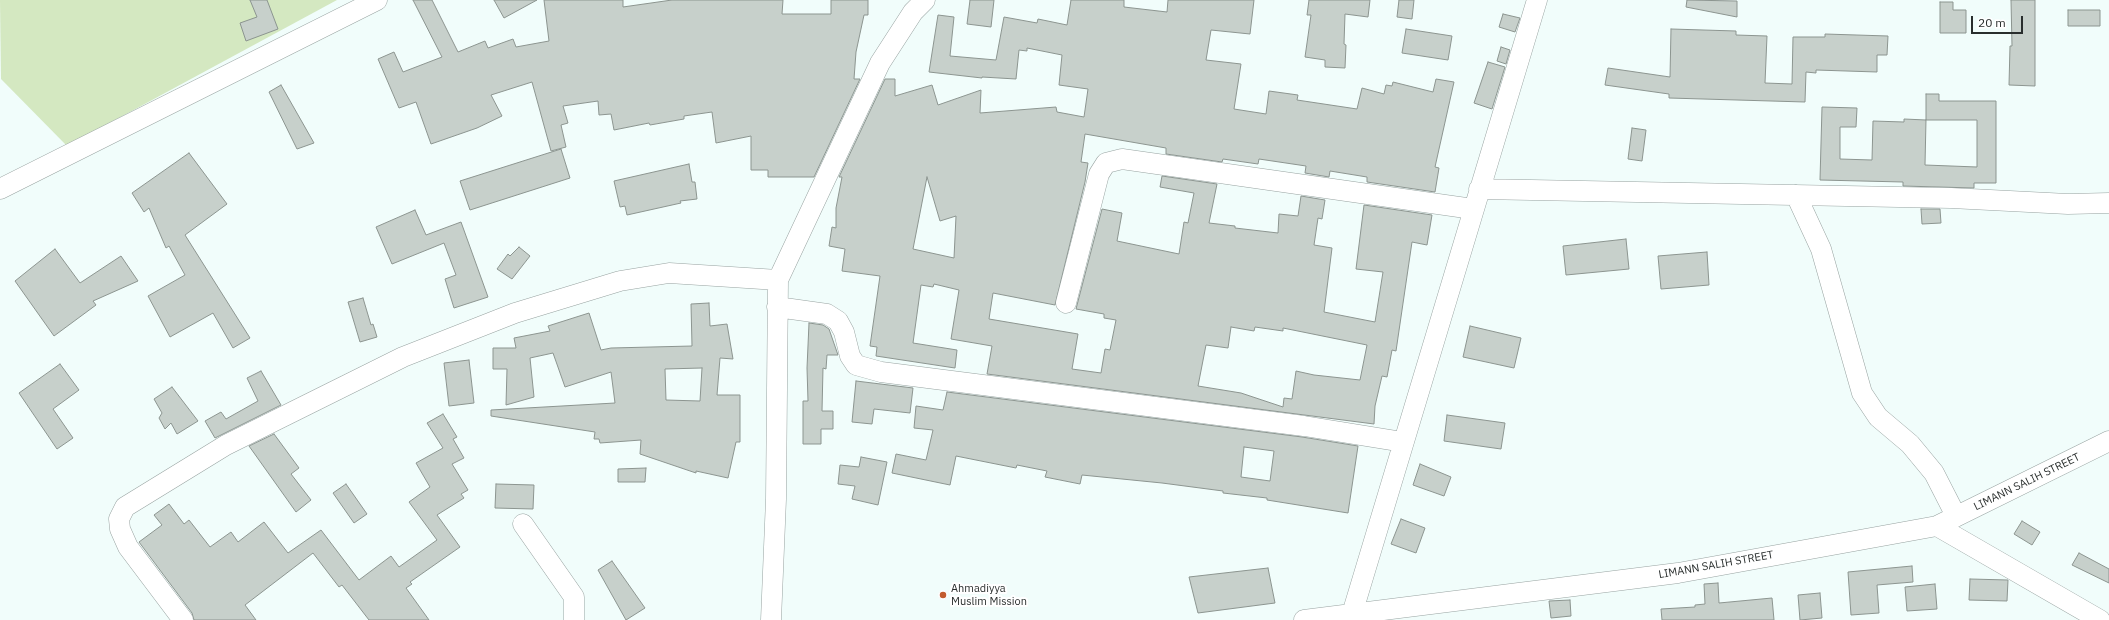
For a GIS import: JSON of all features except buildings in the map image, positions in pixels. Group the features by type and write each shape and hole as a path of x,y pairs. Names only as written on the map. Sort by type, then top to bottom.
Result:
{"street":[{"path":"0,189 377,0"},
{"path":"772,620 776,498 778,280 880,63 913,12 925,0"},
{"path":"1352,614 1537,0"},
{"path":"1066,304 1099,174 1106,163 1122,159 1473,209"},
{"path":"1479,189 1951,198 2068,204 2109,203"},
{"path":"1796,195 1821,249 1862,393 1878,417 1910,444 1934,473 1956,516"},
{"path":"183,620 128,546 120,529 119,519 125,507 226,445 403,357 515,313 613,283 669,273 778,280"},
{"path":"777,307 827,314 838,321 844,332 850,356 856,365 881,372 1304,426 1403,442"},
{"name":"LIMANN SALIH STREET","path":"1304,620 1678,572 1937,526 2109,441"},
{"path":"522,524 574,597 574,620"},
{"path":"1937,526 2100,620"}],"green space":[{"path":"0,0 337,0 67,146 1,79"}],"place":[{"name":"Ahmadiyya Muslim Mission","path":"943,595"}]}
